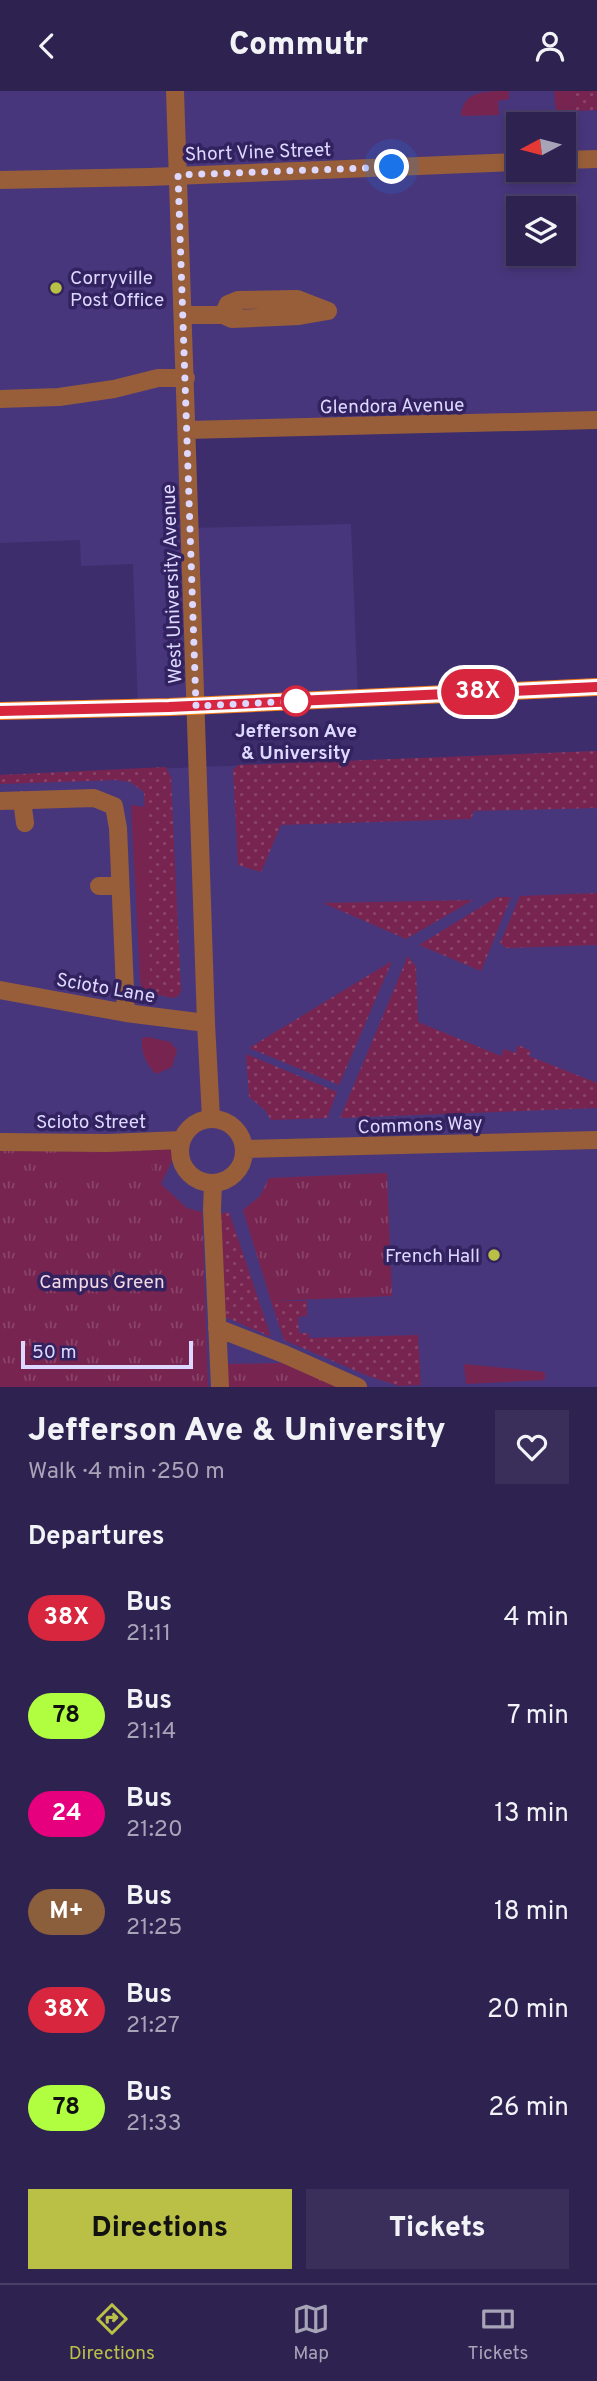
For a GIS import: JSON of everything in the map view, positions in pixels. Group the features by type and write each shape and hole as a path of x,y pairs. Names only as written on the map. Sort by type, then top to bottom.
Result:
{"main road":[{"path":"0,711 196,706 597,687"}],"street":[{"name":"West University Avenue","path":"176,91 211,1118"},
{"path":"576,160 597,159"},
{"name":"Short Vine Street","path":"0,180 506,162"},
{"path":"183,315 223,315 232,319 299,316 328,311"},
{"path":"0,399 59,397 114,389 158,378 186,378"},
{"name":"Glendora Avenue","path":"187,430 597,421"},
{"path":"0,801 94,798 114,806 118,828 125,1013"},
{"path":"22,800 25,823"},
{"path":"99,885 120,886"},
{"name":"Scioto Lane","path":"0,990 125,1013 206,1023"},
{"path":"211,1118 221,1120 236,1130 242,1138 244,1149 239,1167 233,1175 225,1181 212,1183 204,1182 187,1172 180,1156 182,1140 187,1131 194,1124 211,1118"},
{"name":"Scioto Street","path":"0,1142 107,1143 182,1140"},
{"name":"Commons Way","path":"244,1149 597,1140"},
{"path":"212,1183 220,1387"},
{"path":"217,1328 284,1353 359,1387"}],"shaded area":[{"path":"0,91 597,91 597,420 188,431 191,528 351,524 358,697 138,708 133,564 81,566 80,540 0,543"},
{"path":"597,751 597,1387 0,1387 0,775"}],"green space":[{"path":"509,91 509,99 498,101 499,115 461,116 470,97 483,92"},
{"path":"554,91 575,91 576,111 556,112"},
{"path":"575,91 597,91 597,110 576,111"},
{"path":"597,751 597,808 474,811 471,819 281,825 261,872 238,865 233,770 238,765"},
{"path":"166,767 171,777 181,992 172,998 142,991 140,980 150,979 144,792 130,782 116,780 0,784 0,775"},
{"path":"131,805 146,807 150,979 140,980"},
{"path":"597,893 597,945 506,948 500,943 520,896"},
{"path":"497,897 511,897 481,971 419,945"},
{"path":"473,900 406,939 323,903"},
{"path":"408,956 416,967 418,1022 501,1056 504,1049 515,1053 518,1045 531,1051 529,1056 597,1083 597,1108 340,1118"},
{"path":"392,961 339,1085 249,1048"},
{"path":"142,1038 170,1042 177,1050 172,1067 156,1074 152,1070 142,1049"},
{"path":"246,1054 337,1092 327,1118 271,1120 265,1110 249,1097"},
{"name":"Campus Green","path":"182,1140 161,1184 187,1208 202,1212 208,1387 0,1387 0,1142"},
{"path":"149,1151 153,1175 57,1179 50,1153"},
{"path":"387,1173 392,1296 271,1301 243,1210 260,1196 269,1178"},
{"path":"229,1212 271,1337 223,1316 219,1214"},
{"path":"271,1301 307,1301 307,1316 298,1317 299,1333 309,1333 309,1338 418,1335 421,1385 399,1386 368,1376 284,1340"},
{"path":"280,1363 345,1387 227,1387 226,1364"},
{"path":"464,1364 545,1372 545,1380 466,1384"}],"bus line":[{"name":"38X","path":"0,711 169,707 597,687"}],"place":[{"name":"Corryville Post Office","path":"56,288"},
{"name":"Jefferson Ave & University","path":"296,701"},
{"name":"French Hall","path":"494,1255"}],"route":[{"path":"296,701 196,706 178,175 392,167"}]}
